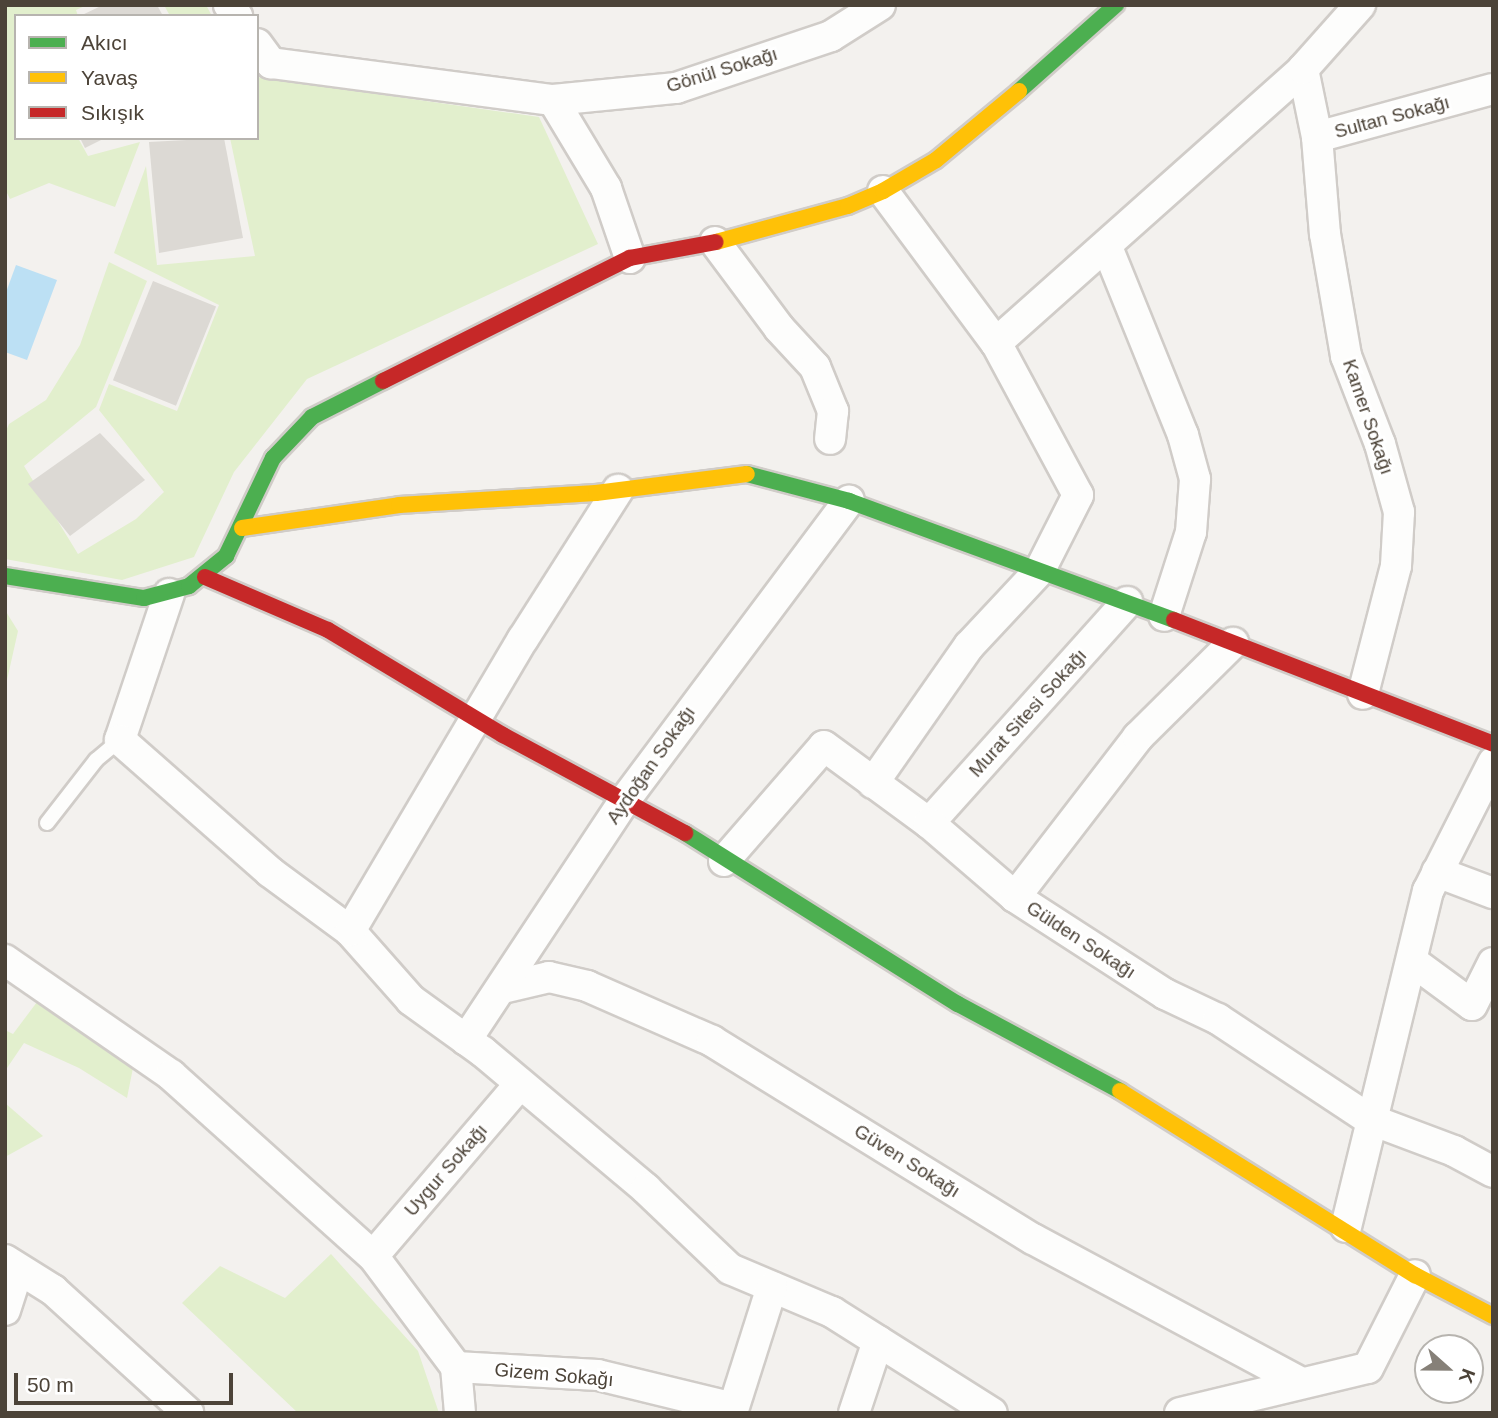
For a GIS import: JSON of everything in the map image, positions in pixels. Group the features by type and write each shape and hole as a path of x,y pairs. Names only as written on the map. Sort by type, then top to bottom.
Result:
{"street":[{"name":"Gönül Sokağı","path":"259,47 271,63 553,100 676,88 831,36 880,5"},
{"path":"5,576 144,598 169,594 205,577 226,556 242,528 273,458 313,417 630,257 715,242 848,206 883,191 936,160 988,120 1116,5"},
{"path":"996,344 1303,69 1360,5"},
{"name":"Sultan Sokağı","path":"1303,69 1317,137 1493,89"},
{"path":"553,100 606,188 630,257"},
{"name":"Kamer Sokağı","path":"1317,137 1325,234 1346,356 1380,444 1399,512 1396,566 1363,694"},
{"path":"873,783 969,646 1040,570 1078,495 996,344 883,191"},
{"path":"715,242 779,328 816,367 833,411 830,439"},
{"path":"1107,247 1183,435 1195,480 1191,533 1164,616"},
{"path":"242,528 399,505 618,490 748,474 849,501 1040,570 1493,744"},
{"path":"350,931 478,720 523,639 618,490"},
{"name":"Aydoğan Sokağı","path":"466,1040 503,988 625,800 849,501"},
{"path":"205,577 328,630 478,720 680,830 724,861 958,1004 1164,1114 1346,1227 1415,1275 1493,1316"},
{"path":"169,594 120,740 270,872 350,931 411,1000 466,1040 646,1189 730,1269 832,1312 992,1413"},
{"name":"Murat Sitesi Sokağı","path":"929,823 1127,602"},
{"path":"1015,897 1138,737 1233,643"},
{"name":"Gülden Sokağı","path":"724,861 824,746 929,823 1015,897 1165,994 1218,1018 1369,1119 1454,1151 1493,1172"},
{"path":"1346,1227 1369,1119 1437,872 1493,763"},
{"path":"1437,872 1493,893"},
{"path":"5,960 170,1075 373,1256 456,1367 460,1413"},
{"path":"1412,961 1482,1012 1493,963"},
{"name":"Güven Sokağı","path":"503,988 549,977 587,986 712,1041 1033,1239 1301,1383"},
{"name":"Uygur Sokağı","path":"373,1256 520,1084"},
{"path":"1180,1413 1368,1368 1415,1275"},
{"path":"7,1285 53,1290 188,1413"},
{"path":"732,1410 772,1287"},
{"path":"854,1413 878,1341"},
{"name":"Gizem Sokağı","path":"456,1367 598,1375 732,1410"}],"lane":[{"path":"47,824 96,760 120,740"}],"green space":[{"path":"5,5 87,5 76,10 77,14 14,14 14,140 79,140 88,156 140,142 115,207 49,183 10,199 5,189"},
{"path":"164,5 206,5 211,14 169,14"},
{"path":"259,77 539,117 598,244 307,379 234,472 194,557 122,580 5,559 5,433 9,424 46,400 80,345 109,262 147,281 96,407 24,466 78,554 136,519 164,492 99,410 109,384 177,411 219,305 114,253 146,166 157,265 255,256 230,140 259,140"},
{"path":"5,610 18,631 5,689"},
{"path":"40,998 136,1053 127,1098 79,1068 24,1043 5,1071 5,1030 13,1034"},
{"path":"5,1103 43,1136 5,1157"},
{"path":"331,1254 418,1351 439,1413 298,1413 182,1303 220,1266 285,1298"}],"water":[{"path":"16,265 57,280 27,360 5,352 5,295"}],"building":[{"path":"103,5 157,5 162,14 84,14"},
{"path":"81,140 101,140 85,148"},
{"path":"224,140 243,238 159,253 149,142"},
{"path":"153,281 216,306 176,406 113,380"},
{"path":"100,433 145,480 70,536 28,484"}],"traffic: fast":[{"path":"1019,91 1116,5"},
{"path":"5,576 144,598 189,586 226,556 273,458 312,417 383,381"},
{"path":"747,474 849,501 1174,620"},
{"path":"685,833 958,1004 1120,1091"}],"traffic: slow":[{"path":"716,242 848,206 883,191 936,160 1019,91"},
{"path":"242,528 399,505 596,493 747,474"},
{"path":"1120,1091 1415,1275 1493,1316"}],"traffic: jam":[{"path":"383,381 630,258 716,242"},
{"path":"205,577 328,630 503,735 685,833"},
{"path":"1174,620 1493,744"}]}
